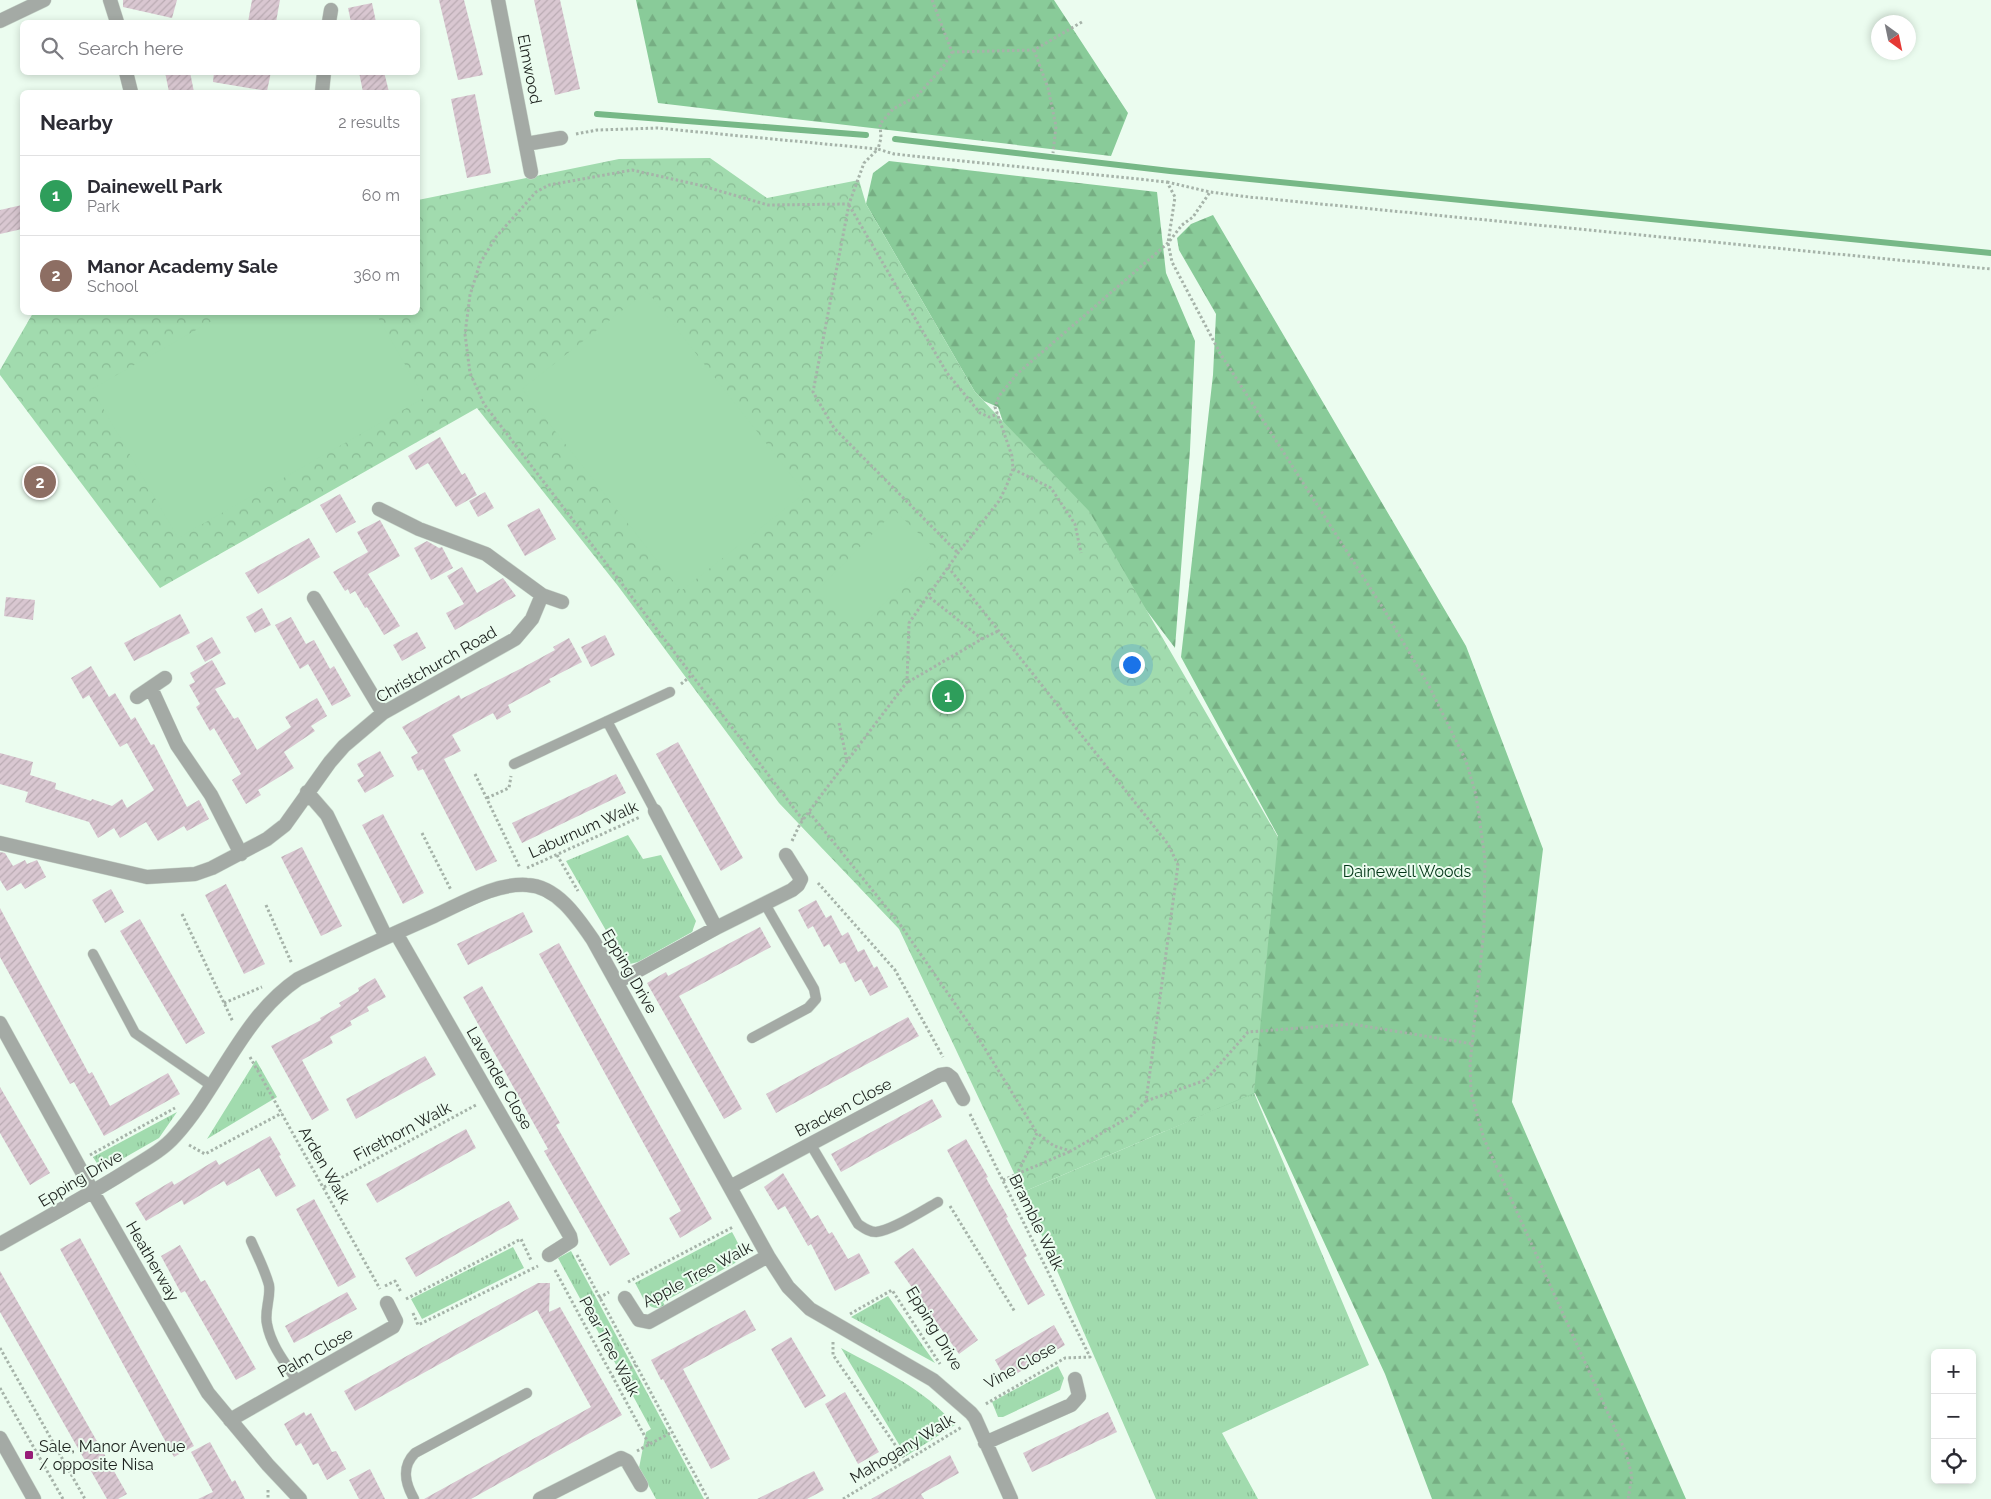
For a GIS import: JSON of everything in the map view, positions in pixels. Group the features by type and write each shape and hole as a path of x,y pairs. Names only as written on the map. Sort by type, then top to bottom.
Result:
{"street":[{"path":"0,21 44,0"},
{"path":"110,0 116,20"},
{"name":"Elmwood","path":"498,0 531,172"},
{"path":"127,75 130,90"},
{"path":"322,90 324,75"},
{"path":"526,144 561,138"},
{"path":"379,509 419,529 486,554 542,595 562,602"},
{"name":"Christchurch Road","path":"0,843 147,877 195,874 241,854 267,839 285,825 307,792 344,746 383,713 515,639 532,619 542,595"},
{"path":"314,598 383,713"},
{"path":"137,697 165,678"},
{"path":"151,688 177,745 211,795 241,854"},
{"name":"Lavender Close","path":"307,792 327,815 391,935 492,1097 571,1241"},
{"path":"655,811 716,928"},
{"path":"617,982 798,885 801,879 786,855"},
{"name":"Epping Drive","path":"0,1244 93,1192 155,1153 174,1138 212,1086 255,1018 275,996 298,979 491,890 528,885 551,893 579,919 617,982 768,1256 798,1298 833,1324 908,1365 949,1392 973,1415 1011,1499"},
{"name":"Heatherway","path":"0,1023 93,1192 208,1393 300,1499"},
{"path":"947,1074 952,1078 963,1099"},
{"name":"Bracken Close","path":"730,1187 940,1075 947,1074"},
{"path":"546,1260 571,1241"},
{"name":"Apple Tree Walk","path":"618,1294 639,1320 650,1322 768,1256"},
{"name":"Palm Close","path":"230,1420 393,1327 396,1321 388,1303"},
{"path":"985,1443 1071,1405 1079,1396 1075,1379"},
{"path":"0,1438 34,1499"},
{"path":"540,1499 621,1458 627,1461 641,1485"}],"lane":[{"path":"514,764 670,692"},
{"path":"607,721 655,811"},
{"path":"752,1038 808,1008 816,999 814,989 765,904"},
{"path":"93,954 135,1033 212,1086"},
{"path":"811,1145 858,1224 867,1231 876,1232 887,1229 938,1202"},
{"path":"251,1241 268,1285 269,1298 266,1322 277,1351 298,1382"},
{"path":"414,1499 405,1476 409,1459 415,1453 527,1393"}],"path":[{"path":"932,0 952,52"},
{"path":"952,52 1034,50 1082,22"},
{"path":"1034,50 1048,88 1056,126 1053,153"},
{"path":"952,52 943,67 917,96 893,108 880,124 881,138 878,149 864,162 849,204 813,392 834,428 958,552"},
{"path":"597,130 657,128 878,149 894,154 1167,182 1210,192 1991,269"},
{"path":"803,820 484,404 470,373 466,334 470,295 480,263 496,237 536,192 549,185 632,170 699,185 768,205 849,204"},
{"path":"1167,182 1175,197 1168,243 1172,262 1220,353 1383,608 1429,686 1466,761 1476,795 1485,859 1484,929 1470,1064 1471,1093 1484,1140 1626,1453 1632,1476 1628,1499"},
{"path":"907,682 909,623 958,552 999,501 1013,469 1012,456 995,406 999,396 1017,374 1168,243 1182,225 1193,217 1210,192"},
{"path":"849,204 947,373 980,413 989,417 998,414"},
{"path":"1013,469 1051,488 1075,524 1081,553"},
{"path":"948,567 1175,855 1178,864 1146,1101"},
{"path":"928,596 982,639"},
{"path":"786,855 809,811 907,682 998,630"},
{"path":"839,723 848,761"},
{"path":"475,774 487,798 508,788 514,764"},
{"name":"Laburnum Walk","path":"487,798 521,871 655,811"},
{"path":"809,811 898,922 974,1031 1037,1133 1054,1146 1071,1151"},
{"path":"422,833 459,905"},
{"path":"798,885 808,887 818,883 894,970 942,1054 947,1074"},
{"path":"266,905 298,979"},
{"name":"Arden Walk","path":"182,914 240,1040 388,1303"},
{"path":"224,1003 261,986 275,996"},
{"path":"1003,1180 1071,1151 1131,1116 1146,1101 1206,1080 1248,1032 1352,1024 1473,1044"},
{"name":"Firethorn Walk","path":"324,1187 492,1097"},
{"name":"Bramble Walk","path":"963,1099 1090,1356"},
{"name":"Epping Drive","path":"77,1163 179,1106 193,1113"},
{"path":"174,1138 204,1154 282,1113"},
{"path":"1017,1174 1037,1133"},
{"path":"938,1202 952,1207 1015,1312"},
{"name":"Apple Tree Walk","path":"627,1283 747,1219"},
{"path":"406,1299 521,1239 535,1268"},
{"path":"571,1241 599,1298 618,1294"},
{"path":"380,1289 395,1281 418,1324 535,1268 546,1260"},
{"name":"Pear Tree Walk","path":"555,1269 649,1444"},
{"name":"Epping Drive","path":"833,1324 892,1290 948,1377 949,1392"},
{"name":"Pear Tree Walk","path":"599,1298 708,1499"},
{"path":"833,1324 832,1354 906,1462"},
{"path":"0,1348 85,1499"},
{"name":"Vine Close","path":"973,1415 1065,1358 1090,1356"},
{"path":"612,1378 636,1365"},
{"path":"0,1388 63,1499"},
{"name":"Mahogany Walk","path":"843,1499 906,1462 973,1415"},
{"path":"621,1458 672,1432"}],"green space":[{"path":"636,0 1054,0 1128,113 1111,156 658,103"},
{"path":"710,158 767,198 859,180 866,204 975,392 1089,511 1278,837 1254,1093 1023,1192 899,929 779,803 618,586 477,408 160,588 0,375 0,370 32,315 420,315 420,200 619,159"},
{"path":"889,161 1157,192 1166,273 1195,341 1190,450 1175,648 1096,544 1011,446 998,407 984,401 975,392 866,204 873,173"},
{"name":"Dainewell Woods","path":"1213,215 1466,646 1543,849 1512,1102 1686,1499 1432,1499 1385,1374 1255,1093 1165,1131 1185,912 1278,836 1181,657 1213,375 1216,314 1179,250 1177,238 1191,224"},
{"path":"647,291 805,493 681,591 522,389"},
{"path":"222,315 377,315 424,398 178,538 92,389"},
{"path":"895,511 936,550 856,632 816,592"},
{"path":"628,835 643,859 661,855 696,921 692,932 638,962 630,964 623,960 566,861"},
{"path":"256,1060 277,1097 207,1139"},
{"path":"1254,1093 1369,1365 1222,1433 1258,1499 1156,1499 1023,1192"},
{"path":"177,1112 159,1138 110,1166 98,1165 93,1157"},
{"path":"732,1232 740,1251 735,1263 663,1302 665,1306 654,1308 646,1302 635,1283"},
{"path":"513,1247 524,1268 422,1319 411,1299"},
{"path":"571,1251 704,1499 656,1499 639,1468 646,1432 651,1429 558,1258"},
{"path":"888,1296 935,1363 851,1317"},
{"path":"841,1348 916,1390 943,1412 955,1425 906,1456"},
{"path":"1058,1366 1064,1378 1060,1390 1003,1417 998,1417 992,1402"}],"building":[{"path":"123,0 177,0 172,18 123,7"},
{"path":"252,0 280,0 276,20 248,20"},
{"path":"439,0 464,0 483,75 458,80"},
{"path":"534,0 560,0 580,89 555,95"},
{"path":"372,3 376,20 351,20 348,8"},
{"path":"166,75 191,75 194,90 169,90"},
{"path":"214,75 270,75 267,90 213,82"},
{"path":"360,75 385,75 388,90 363,90"},
{"path":"475,94 491,173 467,178 451,99"},
{"path":"20,205 20,229 0,234 0,210"},
{"path":"440,437 462,475 465,473 477,495 456,507 428,463 416,470 408,456"},
{"path":"485,492 494,508 478,517 469,501"},
{"path":"340,494 356,522 336,533 320,505"},
{"path":"539,508 556,539 525,556 507,525"},
{"path":"380,520 400,556 368,574 400,626 384,635 355,591 350,594 348,589 345,591 333,572 368,552 357,532"},
{"path":"309,538 320,557 258,594 245,573"},
{"path":"427,541 439,548 442,547 453,568 431,580 414,548"},
{"path":"462,567 477,593 503,578 516,596 455,630 446,613 464,604 447,576"},
{"path":"6,597 35,600 33,620 4,616"},
{"path":"262,608 271,625 255,633 246,617"},
{"path":"180,614 190,633 134,661 124,643"},
{"path":"291,617 306,644 314,640 330,669 334,666 351,696 332,706 308,664 300,669 275,625"},
{"path":"417,632 426,648 402,661 393,645"},
{"path":"605,635 615,655 591,667 581,647"},
{"path":"212,637 221,653 205,662 196,646"},
{"path":"569,638 582,662 549,679 551,682 508,705 511,712 497,720 493,713 452,735 461,751 444,759 497,861 476,871 423,769 418,771 411,757 418,753 402,727 459,695 461,699 522,668 555,650 553,647"},
{"path":"212,660 226,684 215,689 234,719 238,717 257,750 291,727 285,717 317,698 327,716 311,726 315,731 284,752 294,768 258,790 261,795 246,804 232,780 241,774 214,728 210,731 196,707 200,704 189,685 195,682 190,673"},
{"path":"91,666 109,697 115,693 131,720 135,717 151,745 154,744 187,807 199,800 209,819 187,831 184,826 158,841 146,822 120,838 114,828 98,838 89,822 25,802 28,792 0,784 0,753 33,762 30,775 56,783 55,789 91,801 92,799 112,806 122,799 127,808 154,790 127,743 120,747 89,695 83,699 71,678"},
{"path":"678,742 743,858 721,871 656,754"},
{"path":"380,751 394,776 365,793 357,780 364,776 357,764"},
{"path":"616,774 626,793 522,843 512,823"},
{"path":"383,814 424,893 403,904 362,825"},
{"path":"302,847 342,926 321,936 281,857"},
{"path":"0,852 5,853 13,866 25,860 27,864 37,860 46,877 25,889 21,883 7,891 0,880"},
{"path":"226,884 265,964 244,974 205,895"},
{"path":"111,889 124,912 105,923 92,900"},
{"path":"816,900 826,918 831,915 842,936 848,932 858,952 864,949 874,968 877,966 888,987 870,996 861,979 855,982 845,962 840,964 829,944 824,947 813,926 808,929 798,910"},
{"path":"0,908 89,1074 92,1072 110,1106 168,1073 180,1094 104,1136 74,1082 70,1084 0,957"},
{"path":"523,912 533,932 468,965 457,944"},
{"path":"140,919 205,1033 186,1044 120,931"},
{"path":"760,927 771,947 679,996 742,1109 724,1119 647,983 666,972 668,976"},
{"path":"559,943 712,1219 680,1238 669,1218 681,1211 539,954"},
{"path":"375,978 386,997 367,1007 369,1011 350,1021 352,1025 330,1037 333,1043 302,1060 329,1110 312,1120 271,1046 321,1020 320,1018 341,1006 339,1003 359,991 358,988"},
{"path":"482,986 560,1123 556,1125 630,1254 610,1266 544,1151 548,1149 463,997"},
{"path":"908,1017 919,1036 776,1113 766,1094"},
{"path":"425,1056 436,1075 356,1119 346,1099"},
{"path":"0,1087 50,1173 30,1185 0,1133"},
{"path":"932,1099 942,1117 841,1172 831,1154"},
{"path":"466,1129 476,1148 377,1203 366,1184"},
{"path":"270,1136 296,1186 276,1197 259,1168 227,1186 224,1181 184,1205 182,1200 146,1221 135,1203 172,1181 174,1185 216,1160 219,1165"},
{"path":"966,1139 988,1177 986,1178 1027,1256 1024,1258 1045,1295 1028,1305 947,1150"},
{"path":"783,1173 811,1219 818,1215 829,1234 832,1232 848,1259 859,1253 870,1273 835,1291 811,1244 808,1246 785,1206 778,1210 764,1187"},
{"path":"314,1199 356,1277 338,1287 296,1209"},
{"path":"509,1201 519,1219 416,1277 405,1258"},
{"path":"80,1238 194,1446 174,1457 60,1249"},
{"path":"180,1245 201,1282 205,1280 256,1369 236,1380 185,1291 181,1293 161,1256"},
{"path":"913,1248 978,1340 959,1354 894,1262"},
{"path":"0,1271 127,1494 118,1499 107,1499 0,1312"},
{"path":"538,1283 550,1283 549,1312 560,1307 622,1415 471,1499 424,1499 591,1407 537,1310 355,1411 344,1391"},
{"path":"347,1292 357,1309 294,1343 285,1326"},
{"path":"745,1310 756,1330 683,1369 730,1459 711,1469 651,1360"},
{"path":"1054,1325 1065,1345 1006,1380 995,1360"},
{"path":"791,1337 826,1396 805,1408 771,1349"},
{"path":"845,1392 879,1452 858,1464 825,1404"},
{"path":"304,1412 306,1416 311,1413 332,1452 336,1451 346,1469 327,1480 318,1463 313,1465 301,1443 296,1446 284,1424"},
{"path":"1108,1412 1117,1432 1032,1472 1023,1453"},
{"path":"210,1442 232,1482 235,1480 245,1499 198,1499 213,1492 191,1452"},
{"path":"950,1455 959,1473 921,1494 924,1499 871,1499"},
{"path":"370,1469 385,1499 359,1499 349,1480"},
{"path":"814,1471 824,1490 807,1499 757,1499"}],"waterway":[{"path":"597,114 866,135"},
{"path":"895,139 1170,171 1991,253"}],"place":[{"name":"Manor Academy Sale","path":"40,482"},
{"name":"Dainewell Park","path":"948,696"},
{"name":"Sale, Manor Avenue / opposite Nisa","path":"29,1455"}]}
